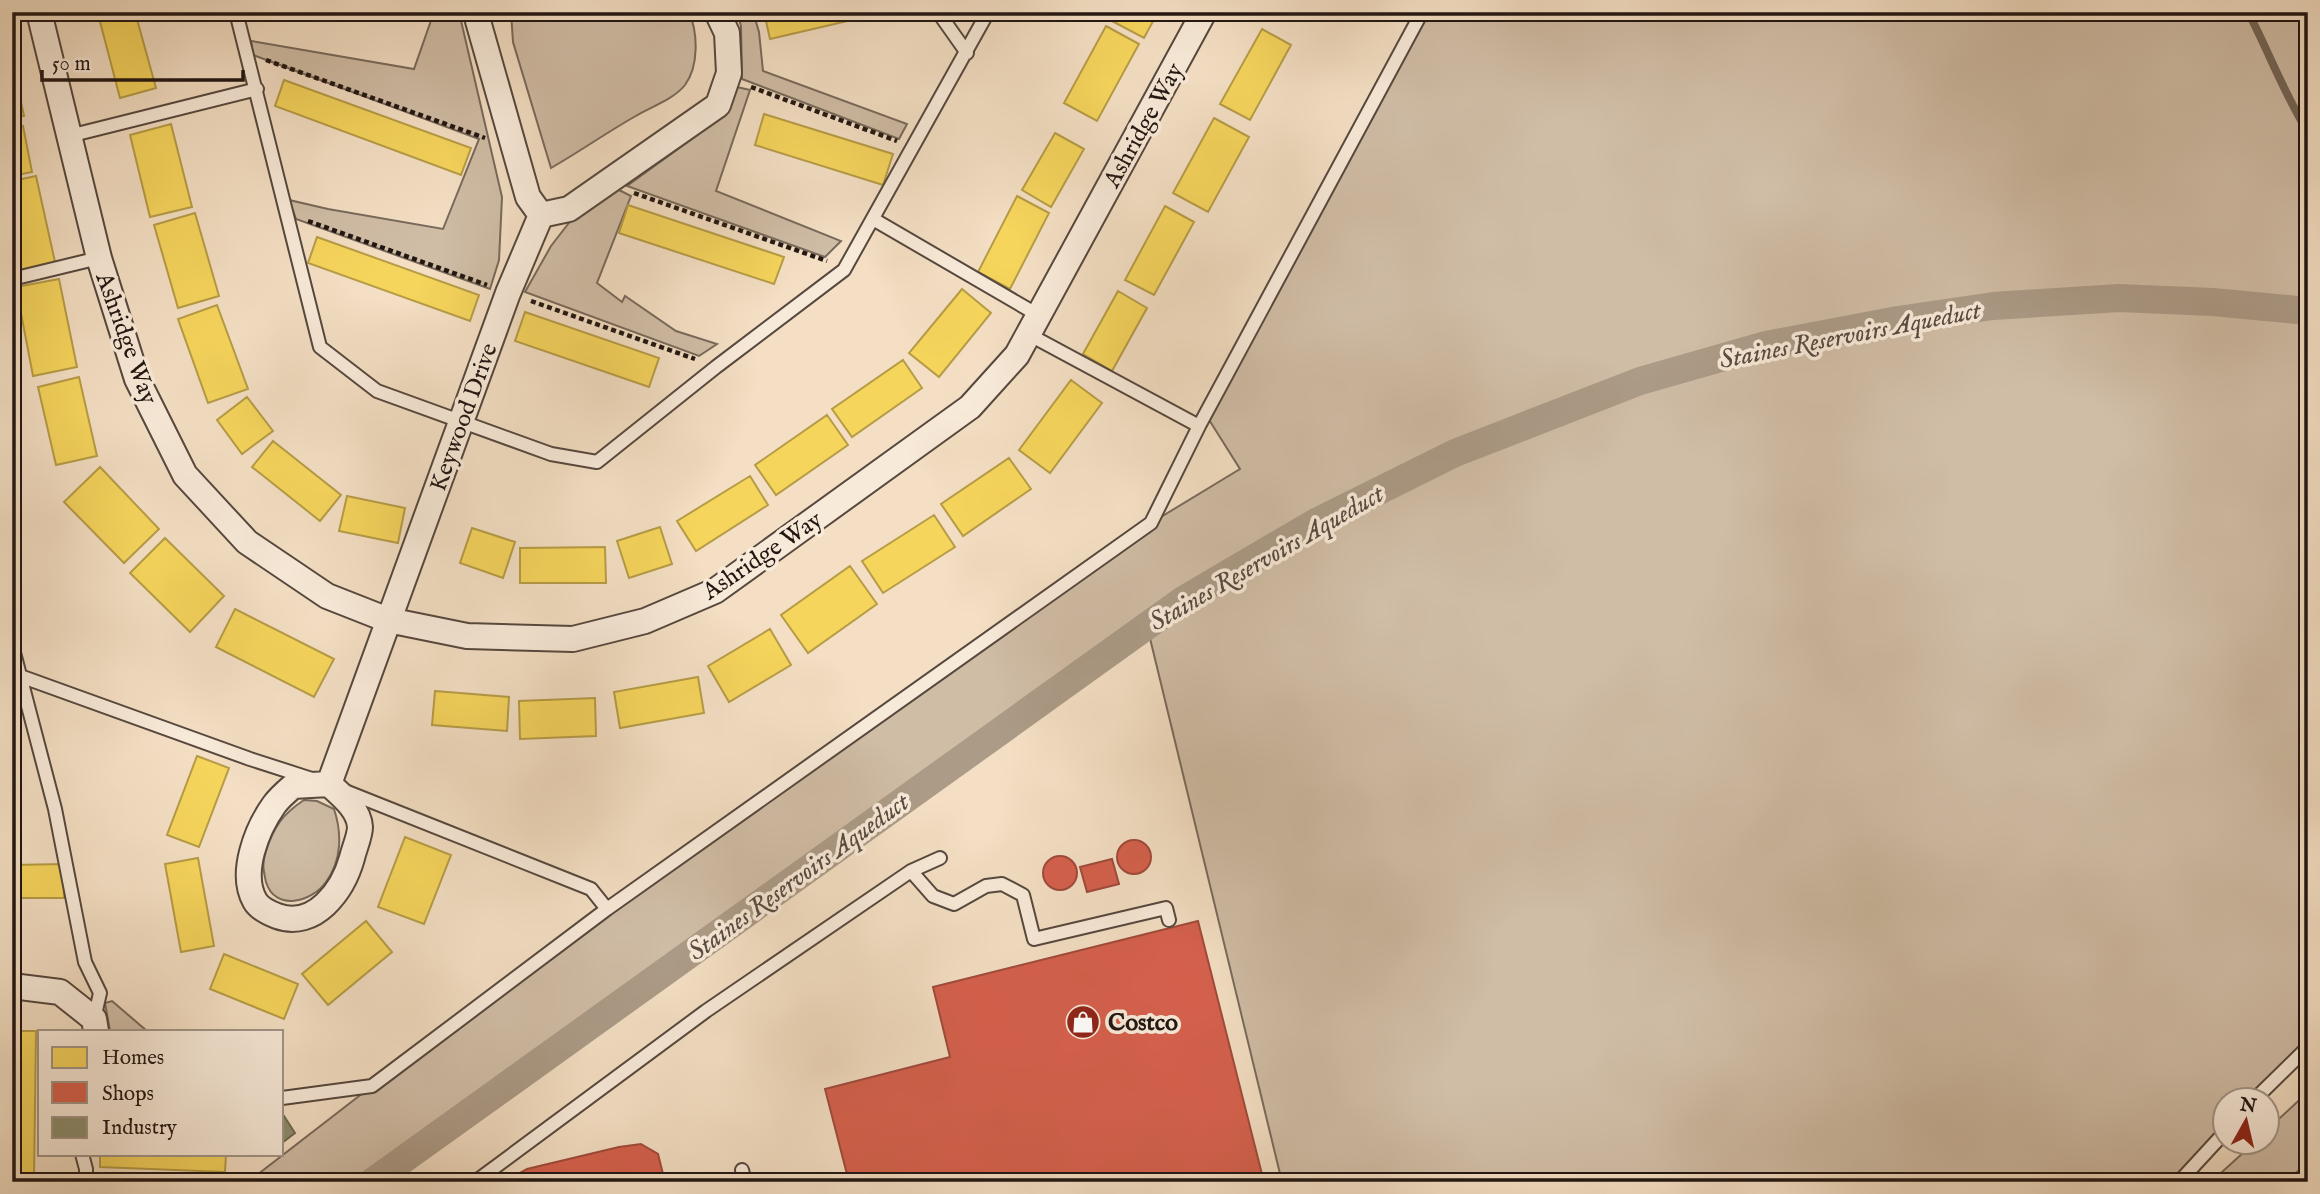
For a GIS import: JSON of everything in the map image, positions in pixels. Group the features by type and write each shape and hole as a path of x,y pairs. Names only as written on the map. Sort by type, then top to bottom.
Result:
{"street":[{"name":"Ashridge Way","path":"39,12 99,258 137,379 185,475 247,542 327,596 388,620 467,636 573,639 645,621 715,591 970,407 1017,355 1205,12"},
{"path":"481,12 478,21 510,139 528,197 541,215 569,209 718,105 729,73 727,33 717,12"},
{"name":"Keywood Drive","path":"329,784 508,293 541,215"},
{"path":"329,784 349,802 360,826 348,873 324,907 306,916 285,919 269,913 256,904 249,886 250,865 259,831 274,804 293,786 329,784"},
{"path":"12,986 60,992 95,1025"}],"lane":[{"path":"236,12 320,346 377,391 551,454 597,462 846,267 988,12"},
{"path":"938,12 967,53"},
{"path":"284,1098 372,1086 607,909 1151,523 1199,426 1422,12"},
{"path":"69,136 257,89"},
{"path":"873,219 1033,325 1199,426"},
{"path":"12,279 99,258"},
{"path":"12,645 55,809 85,962 100,993 95,1025"},
{"path":"20,676 250,759 329,784 591,889 607,909"},
{"path":"475,1182 706,1011 911,871 940,858"},
{"path":"911,871 933,896 954,904 986,886 1002,884 1023,895 1034,939 1166,908 1169,920"},
{"path":"2268,1086 2308,1047"},
{"path":"2179,1182 2212,1145"},
{"path":"83,1156 86,1182"}],"path":[{"path":"247,53 497,142 510,139"},
{"path":"726,80 914,147"},
{"path":"614,178 627,191 846,267"},
{"path":"287,213 716,367"}],"shaded area":[{"path":"434,12 459,12 502,197 499,260 490,289 296,219 289,200 443,229 479,139 253,55 251,41 414,69"},
{"path":"511,12 689,12 696,49 693,69 685,85 674,95 551,168 513,42"},
{"path":"737,12 753,12 759,32 763,71 907,124 899,139 742,79 741,26"},
{"path":"1422,12 2308,12 2308,1047 2268,1086 2212,1086 2212,1145 2179,1182 1282,1182 1147,626 372,1182 248,1182 372,1086 1151,523 1240,469 1206,415"},
{"path":"737,87 750,90 716,191 841,241 825,257 627,186 719,119"},
{"path":"617,189 631,196 597,283 622,302 625,296 676,331 717,344 699,356 525,292 551,246 572,219"},
{"path":"304,800 317,801 334,809 339,837 338,856 331,874 320,889 303,899 285,900 277,897 266,882 264,859 272,834 280,821"},
{"path":"112,1001 146,1030 110,1030 105,1003"},
{"path":"2308,1092 2308,1164 2283,1182 2211,1182 2240,1156 2282,1156 2282,1116"}],"building: Homes":[{"path":"135,12 156,88 120,98 98,14"},
{"path":"764,12 882,12 882,13 770,39"},
{"path":"1114,12 1158,12 1144,38 1110,20"},
{"path":"1106,26 1139,44 1097,121 1064,103"},
{"path":"1262,29 1291,45 1250,120 1220,104"},
{"path":"12,61 24,116 12,118"},
{"path":"284,80 471,148 461,175 275,106"},
{"path":"764,114 893,154 883,185 755,145"},
{"path":"1214,118 1249,137 1208,212 1173,193"},
{"path":"171,124 192,207 150,217 130,135"},
{"path":"23,126 32,172 12,176 12,128"},
{"path":"1055,133 1084,149 1051,207 1022,190"},
{"path":"36,176 55,262 12,272 12,181"},
{"path":"1017,196 1049,213 1010,289 978,272"},
{"path":"628,205 784,257 774,284 619,233"},
{"path":"1165,206 1194,222 1154,295 1125,280"},
{"path":"195,213 219,296 178,308 154,225"},
{"path":"317,237 479,295 470,321 308,263"},
{"path":"59,279 77,367 33,376 16,287"},
{"path":"962,289 991,313 939,377 909,353"},
{"path":"1118,291 1147,308 1112,371 1083,354"},
{"path":"217,305 248,389 208,403 178,319"},
{"path":"525,312 659,358 649,387 515,341"},
{"path":"903,360 922,388 852,437 832,409"},
{"path":"79,377 97,456 56,465 38,387"},
{"path":"1071,380 1102,403 1050,473 1019,450"},
{"path":"247,397 273,431 242,454 217,420"},
{"path":"827,415 848,445 776,495 755,465"},
{"path":"273,441 341,495 320,521 252,467"},
{"path":"1009,458 1031,489 963,536 941,504"},
{"path":"100,467 159,529 124,563 64,502"},
{"path":"750,476 768,505 696,551 677,521"},
{"path":"347,496 405,508 398,543 339,531"},
{"path":"934,515 955,547 883,593 862,561"},
{"path":"660,527 672,564 629,578 617,541"},
{"path":"472,528 515,542 503,578 460,563"},
{"path":"165,538 224,596 190,632 130,573"},
{"path":"605,547 606,583 520,583 520,548"},
{"path":"850,566 877,604 808,653 781,615"},
{"path":"235,609 334,659 314,697 216,647"},
{"path":"770,629 791,665 729,702 708,666"},
{"path":"698,677 704,713 620,728 614,692"},
{"path":"435,691 509,697 507,731 432,725"},
{"path":"595,698 596,736 520,739 519,701"},
{"path":"197,756 229,768 199,847 167,835"},
{"path":"405,837 451,855 424,924 378,907"},
{"path":"198,858 214,946 181,952 165,864"},
{"path":"63,864 64,898 12,898 12,865"},
{"path":"366,921 392,952 328,1005 302,974"},
{"path":"224,954 298,984 284,1019 210,989"},
{"path":"12,1031 36,1031 34,1178 12,1178"},
{"path":"100,1156 226,1156 225,1172 100,1167"}],"building: Shops":[{"path":"1134,840 1146,845 1151,857 1146,869 1134,874 1122,869 1117,857 1122,845"},
{"path":"1060,856 1072,861 1077,873 1072,885 1060,890 1048,885 1043,873 1048,861"},
{"path":"1112,859 1119,884 1087,892 1080,867"},
{"name":"Costco","path":"1198,921 1264,1182 849,1182 825,1089 950,1057 933,987"},
{"path":"641,1144 658,1154 665,1182 509,1182 527,1169"}],"building: Industry":[{"path":"284,1116 295,1133 284,1141"}],"waterway":[{"path":"2248,12 2291,103 2308,132"},
{"name":"Staines Reservoirs Aqueduct","path":"372,1182 1183,600 1316,522 1455,453 1640,381 1766,345 1898,320 1993,306 2119,298 2213,302 2308,311"}],"place":[{"name":"Costco","path":"1083,1022"}]}
